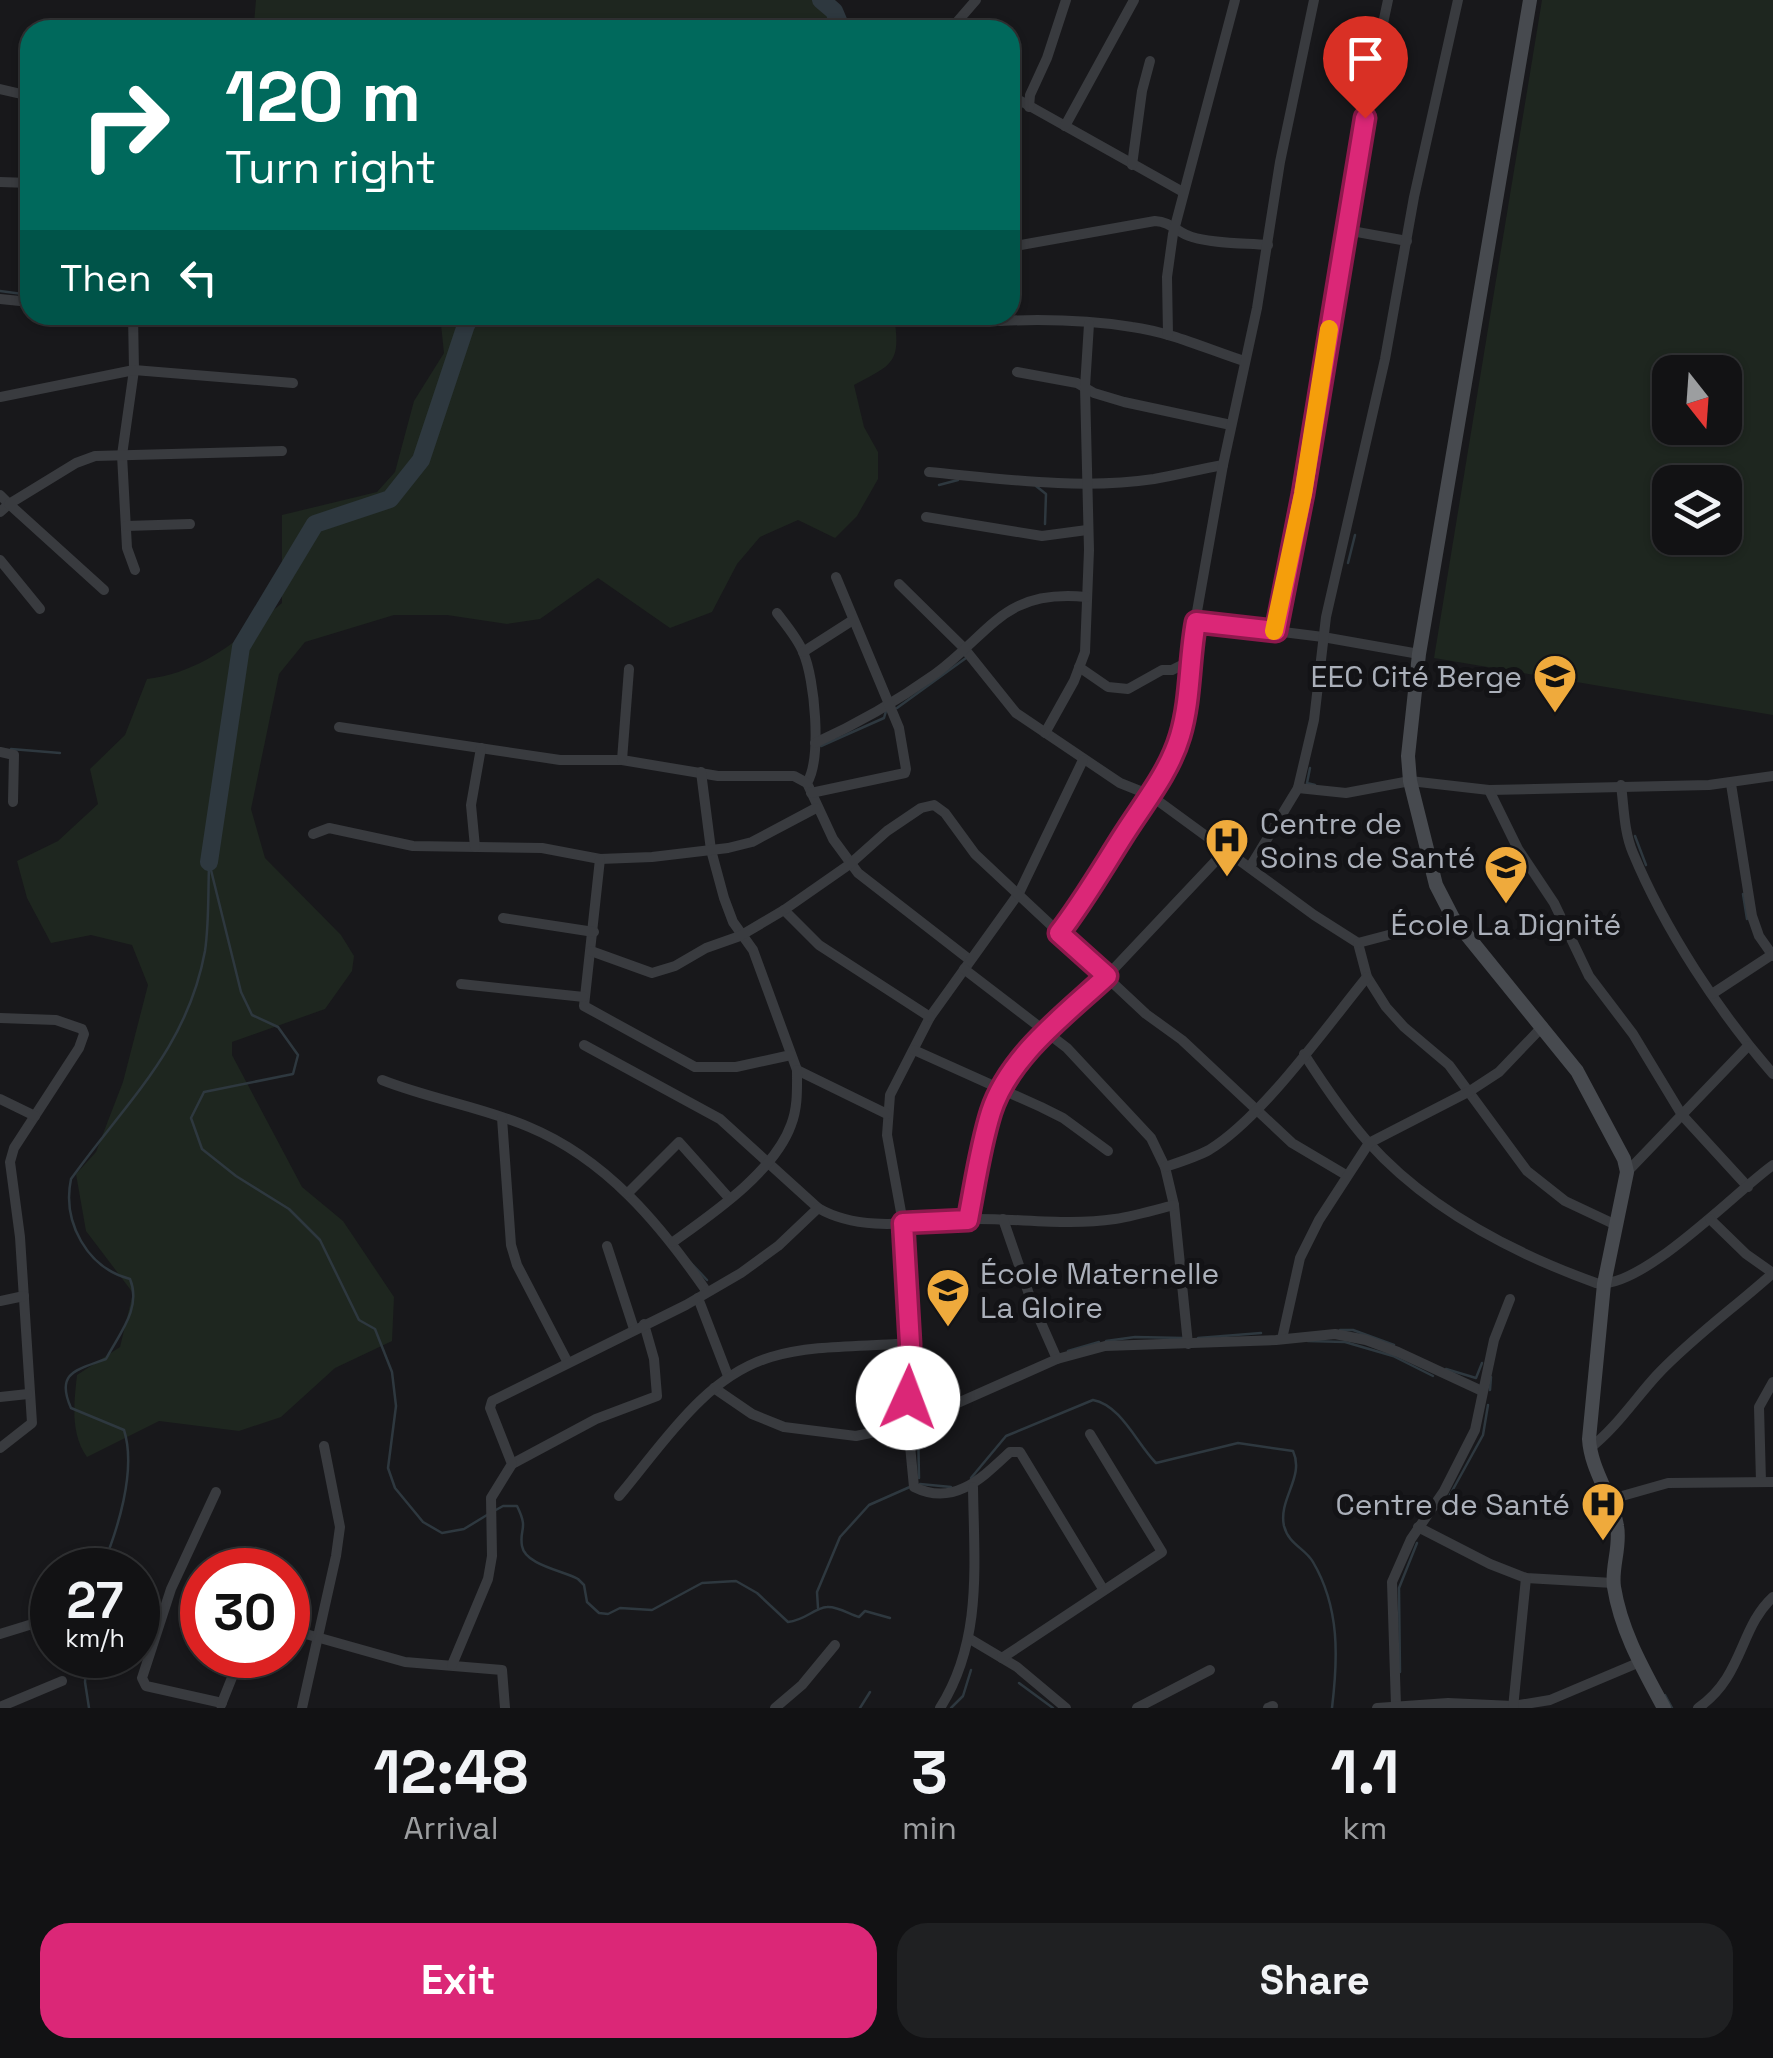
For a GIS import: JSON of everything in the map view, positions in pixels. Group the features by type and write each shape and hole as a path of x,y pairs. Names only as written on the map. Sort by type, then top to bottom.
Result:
{"main road":[{"path":"1530,0 1419,654 1408,756 1410,781 1436,884 1453,918 1543,1026 1594,1098 1628,1172 1604,1284 1590,1449 1617,1525 1613,1583 1625,1631 1664,1708"}],"street":[{"path":"959,20 976,0"},
{"path":"1029,108 1030,94 1047,58 1066,0"},
{"path":"1065,126 1134,0"},
{"path":"1168,335 1168,277 1175,226 1235,0"},
{"path":"1059,933 1150,794 1180,736 1188,700 1188,662 1230,425 1258,308 1280,162 1314,0"},
{"path":"1276,631 1388,0"},
{"path":"1250,867 1298,788 1314,720 1323,638 1458,0"},
{"path":"1132,165 1150,61"},
{"path":"1020,102 1183,192"},
{"path":"1020,245 1154,221 1201,239 1268,246"},
{"path":"1346,230 1407,241"},
{"path":"1020,320 1133,327 1244,361"},
{"path":"1044,733 1079,667 1086,632 1085,387 1090,324"},
{"path":"133,325 134,370 122,455 126,548 135,570"},
{"path":"0,398 134,370 293,383"},
{"path":"1016,372 1085,387 1124,402 1230,425"},
{"path":"104,590 3,504 95,456 282,450"},
{"path":"929,472 1012,481 1085,481 1154,479 1223,465"},
{"path":"926,517 1042,536 1087,530"},
{"path":"126,526 190,524"},
{"path":"0,560 40,609"},
{"path":"339,727 560,760 622,760 718,776 794,776 809,788 905,773 898,728 836,577"},
{"path":"900,584 963,647 1016,713 1120,783 1150,794 1358,943 1367,977 1386,1007 1448,1065 1527,1171 1565,1200 1616,1225"},
{"path":"814,743 890,707 935,674 998,617 1029,601 1060,595 1086,596"},
{"path":"778,613 803,652 816,720 809,788 816,808 850,864 1067,1048 1151,1138 1165,1167 1174,1205 1188,1344"},
{"path":"803,652 853,620"},
{"path":"1196,622 1419,654"},
{"path":"1079,667 1108,687 1128,689 1162,670 1188,662"},
{"path":"622,760 630,669"},
{"path":"475,847 471,805 481,748"},
{"path":"0,752 15,758 13,802"},
{"path":"1083,760 1019,893 930,1017 890,1096 886,1114 903,1223 910,1344 908,1425 914,1487 948,1494 973,1487 1010,1452 1020,1452 1104,1589"},
{"path":"673,1242 767,1162 786,1136 797,1103 796,1070 791,1055 752,950 740,936 724,898 711,850 701,772"},
{"path":"1298,788 1346,792 1410,781 1489,790 1732,784 1773,776"},
{"path":"1712,994 1773,955 1759,936 1752,916 1732,784"},
{"path":"1622,785 1625,826 1633,852 1666,918 1712,994 1773,1074"},
{"path":"1489,790 1518,849 1554,903 1589,976 1634,1034 1682,1115 1748,1187"},
{"path":"591,951 652,973 740,936 850,864 921,808 934,805 945,812 974,854 1146,1014 1182,1040 1292,1143 1346,1175"},
{"path":"313,834 329,828 414,846 542,848 600,859 711,850 759,839 816,808"},
{"path":"968,1220 991,1110 1002,1087 1046,1032 1107,976 1226,850"},
{"path":"600,859 584,997 586,1008 694,1067 736,1066 791,1055"},
{"path":"784,910 819,944 930,1017"},
{"path":"503,918 594,932"},
{"path":"1358,943 1453,918"},
{"path":"1165,1167 1208,1150 1254,1110 1367,977"},
{"path":"461,984 584,997"},
{"path":"0,1018 56,1020 84,1031 79,1048 5,1162 24,1296 31,1426 0,1448"},
{"path":"1282,1339 1300,1258 1368,1143 1499,1072 1543,1026"},
{"path":"584,1045 708,1111 833,1217 860,1224 1114,1219 1174,1205"},
{"path":"1628,1172 1748,1046"},
{"path":"914,1050 1063,1118 1108,1150"},
{"path":"1304,1054 1368,1143 1427,1194 1504,1244 1604,1284 1660,1256 1773,1165"},
{"path":"796,1070 886,1114"},
{"path":"382,1080 425,1097 502,1118 568,1144 628,1193 673,1242 703,1295 728,1376"},
{"path":"0,1099 36,1116"},
{"path":"502,1118 514,1255 567,1362"},
{"path":"628,1193 679,1142 729,1198"},
{"path":"512,1464 490,1404 703,1295 778,1246 818,1208"},
{"path":"1003,1219 1031,1300 1057,1359"},
{"path":"1590,1449 1618,1425 1655,1377 1699,1333 1773,1273 1746,1254 1710,1219"},
{"path":"452,1665 488,1580 491,1501 512,1464 596,1419 657,1396 654,1359 607,1246"},
{"path":"0,1300 24,1296"},
{"path":"1396,1706 1392,1582 1418,1527 1444,1491 1476,1430 1494,1340 1510,1299"},
{"path":"714,1388 752,1414 784,1427 856,1436 908,1425 1057,1359 1105,1346 1335,1334 1366,1340 1482,1391"},
{"path":"620,1496 728,1376 769,1357 793,1352 910,1344"},
{"path":"1608,1500 1668,1483 1767,1482 1759,1407 1773,1382"},
{"path":"0,1397 28,1394"},
{"path":"1002,1658 1162,1552 1090,1434"},
{"path":"302,1708 340,1528 324,1446"},
{"path":"940,1708 957,1682 970,1639 973,1487"},
{"path":"216,1492 170,1589 142,1678 146,1686 221,1705 232,1678"},
{"path":"1418,1527 1526,1578 1613,1583"},
{"path":"1513,1707 1526,1578"},
{"path":"1698,1708 1737,1665 1754,1620 1773,1596"},
{"path":"0,1634 30,1625"},
{"path":"310,1636 405,1662 502,1670 505,1708"},
{"path":"970,1639 1002,1658 1066,1708"},
{"path":"775,1708 802,1685 835,1645"},
{"path":"1377,1708 1463,1703 1513,1707 1550,1700 1640,1662"},
{"path":"1137,1708 1210,1670"},
{"path":"0,1707 62,1681"}],"shaded area":[{"path":"256,0 832,0 838,6 840,20 254,20"},
{"path":"1542,0 1773,0 1773,715 1434,658"},
{"path":"441,325 895,325 896,343 892,360 886,366 854,385 864,427 878,452 878,479 857,516 835,538 798,520 760,537 737,564 712,612 670,628 598,578 540,619 507,624 447,615 394,615 305,642 279,674 251,809 265,858 341,935 354,956 352,971 325,1009 232,1042 232,1055 302,1187 343,1221 394,1297 392,1341 335,1368 281,1417 239,1431 159,1421 87,1457 76,1428 77,1375 120,1347 133,1293 86,1231 76,1174 96,1152 123,1082 148,985 132,945 91,935 51,943 27,898 17,861 58,841 98,804 90,769 125,735 147,679 204,661 236,641 282,603 282,515 377,492 395,472 414,401 444,353"}],"waterway":[{"path":"821,0 838,20"},
{"path":"0,291 20,294"},
{"path":"209,862 241,647 315,524 390,499 421,460 466,325"},
{"path":"939,485 958,480"},
{"path":"1036,486 1046,494 1045,524"},
{"path":"1348,563 1355,535"},
{"path":"897,708 966,658"},
{"path":"1409,674 1409,683"},
{"path":"821,746 884,718 886,711"},
{"path":"11,749 60,753"},
{"path":"1310,768 1307,783 1315,785"},
{"path":"1635,836 1646,865"},
{"path":"209,862 241,992 252,1015 278,1027 298,1055 293,1074 204,1092 191,1118 202,1149 289,1209 320,1240 359,1320 375,1329 392,1372 396,1406 388,1468 395,1488 423,1522 442,1533 464,1529 487,1515"},
{"path":"109,1548 127,1482 124,1430 71,1408 66,1387 72,1374 106,1359 131,1310 133,1290 130,1279 101,1265 81,1241 70,1211 71,1179 152,1073 184,1017 205,951 209,867"},
{"path":"1743,894 1747,919"},
{"path":"928,1411 917,1412 918,1291 913,1234 930,1230"},
{"path":"690,1262 707,1280"},
{"path":"1340,1330 1353,1330 1394,1345"},
{"path":"1198,1338 1261,1333"},
{"path":"1106,1341 1183,1338"},
{"path":"1308,1341 1345,1342 1393,1356 1433,1376"},
{"path":"1068,1351 1099,1342"},
{"path":"1446,1369 1476,1378 1482,1363"},
{"path":"1490,1390 1491,1377"},
{"path":"971,1478 1006,1436 1093,1400 1112,1409 1156,1463 1238,1443 1293,1451 1296,1470 1283,1516 1284,1526 1313,1562 1328,1597 1336,1652 1332,1708"},
{"path":"1446,1502 1483,1435 1488,1405"},
{"path":"918,1425 919,1478"},
{"path":"920,1484 951,1487"},
{"path":"818,1608 817,1592 840,1537 869,1505 912,1486"},
{"path":"494,1511 517,1506 525,1553 537,1563 578,1579 584,1585 587,1602 599,1613 608,1614 620,1608 652,1610 702,1583 736,1581 757,1593 788,1622 827,1607 859,1617 865,1611 890,1618"},
{"path":"1400,1672 1399,1588 1417,1543"},
{"path":"951,1708 963,1696 971,1670"},
{"path":"85,1678 89,1708"},
{"path":"1019,1683 1053,1708"},
{"path":"860,1708 870,1692"},
{"path":"1665,1695 1672,1708"}],"slow traffic":[{"path":"1274,631 1303,494 1329,329"}],"place":[{"name":"EEC Cité Berge","path":"1555,714"},
{"name":"Centre de Soins de Santé","path":"1227,878"},
{"name":"École La Dignité","path":"1506,905"},
{"name":"École Maternelle La Gloire","path":"948,1328"},
{"name":"Centre de Santé","path":"1603,1542"}],"route":[{"path":"908,1398 910,1344 903,1223 968,1220 991,1110 1002,1087 1046,1032 1107,976 1059,933 1097,880 1170,759 1188,700 1188,662 1196,622 1276,631 1303,494 1365,118"}]}
